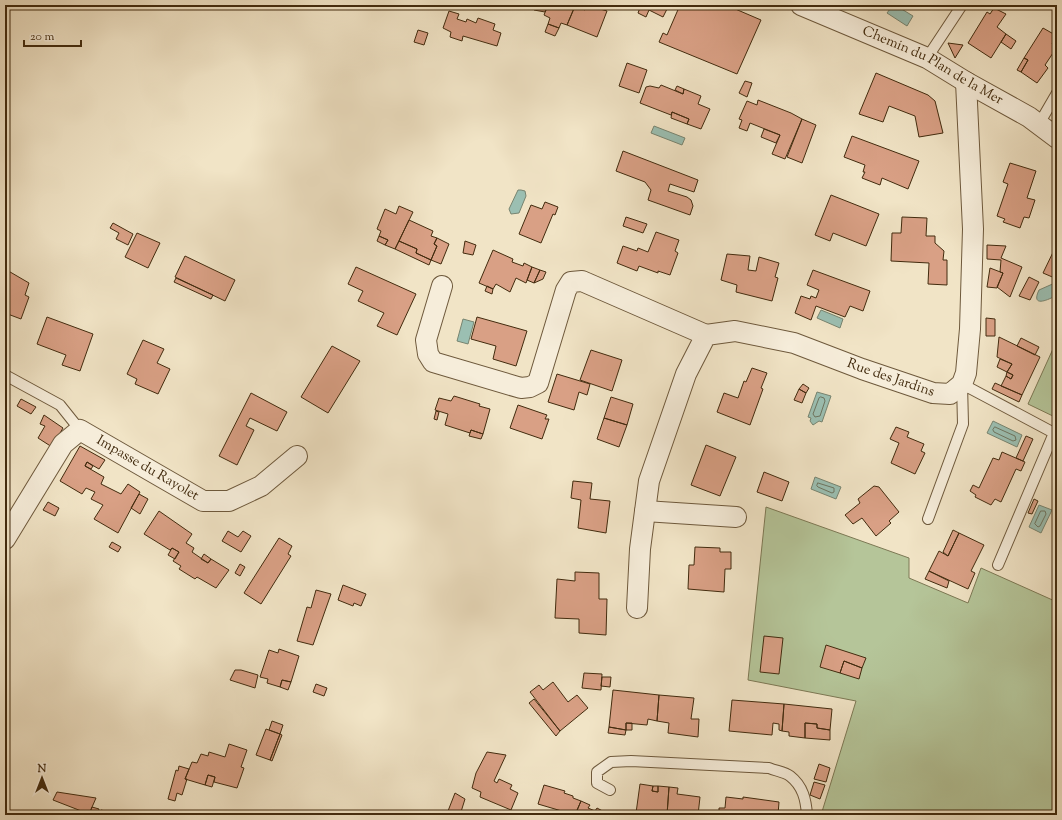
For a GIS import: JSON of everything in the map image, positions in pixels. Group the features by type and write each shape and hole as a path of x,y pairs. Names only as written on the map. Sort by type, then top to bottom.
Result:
{"street":[{"name":"Chemin du Plan de la Mer","path":"801,5 927,58 966,82 1030,117 1057,138"},
{"path":"962,384 966,373 970,329 973,229 966,82"},
{"path":"442,286 426,340 428,354 433,362 521,388 530,387 538,383 566,290 571,282 582,281 706,335 686,374 649,481 640,549 637,608"},
{"name":"Rue des Jardins","path":"706,335 735,331 794,343 933,394 950,394 962,384"},
{"name":"Impasse du Rayolet","path":"5,539 63,444 80,430 203,502 229,501 261,486 297,456"},
{"path":"645,511 736,517"}],"lane":[{"path":"927,58 962,5"},
{"path":"1039,124 1057,93"},
{"name":"Impasse du Rayolet","path":"5,375 60,405 80,430"},
{"path":"928,519 963,424 962,384 1054,433 998,564"},
{"path":"610,790 597,783 597,772 611,762 631,761 770,768 790,776 802,789 806,802 807,815"}],"green space":[{"path":"1057,340 1057,418 1028,404"},
{"path":"766,507 909,558 909,578 968,603 981,568 1057,602 1057,815 821,815 856,701 748,680"}],"water":[{"path":"893,5 913,16 907,26 887,13"},
{"path":"654,126 685,138 682,145 651,133"},
{"path":"518,190 525,191 526,196 519,213 511,214 509,209"},
{"path":"1057,282 1057,295 1042,301 1037,299 1039,290"},
{"path":"821,310 843,319 840,328 817,318"},
{"path":"463,319 474,322 468,344 457,341"},
{"path":"817,392 831,396 822,422 819,421 813,425 810,421 811,418 808,417"},
{"path":"993,421 1022,435 1017,447 987,433"},
{"path":"815,477 841,487 836,499 811,489"},
{"path":"1039,505 1052,510 1041,533 1029,527"}],"building":[{"path":"536,5 548,5 545,12 534,10"},
{"path":"548,5 575,6 567,25 561,23 559,28 548,24 550,18 544,15"},
{"path":"587,5 607,11 597,37 567,25 575,6 585,10"},
{"path":"641,5 669,5 663,17 649,10 646,17 638,13"},
{"path":"680,5 726,5 761,20 737,74 659,42 663,33 667,35"},
{"path":"994,8 1006,14 997,27 1006,34 991,58 968,43 987,12 990,14"},
{"path":"449,11 459,14 457,19 466,22 467,19 476,23 478,18 495,24 493,30 501,33 497,46 463,36 462,41 450,37 451,32 443,28"},
{"path":"548,24 559,28 555,36 545,32"},
{"path":"1043,28 1057,36 1052,44 1057,47 1045,65 1048,68 1037,83 1021,72 1028,60 1024,58"},
{"path":"418,30 428,33 424,45 414,42"},
{"path":"1006,34 1016,41 1011,49 1001,42"},
{"path":"948,43 963,45 955,58"},
{"path":"1024,58 1028,60 1021,72 1017,70"},
{"path":"627,63 647,70 639,93 619,86"},
{"path":"876,73 928,95 935,101 943,133 919,137 915,116 889,106 883,122 859,114"},
{"path":"745,81 752,83 747,97 739,93"},
{"path":"661,85 683,94 684,89 701,96 698,104 710,109 701,129 687,124 689,119 672,112 671,115 640,103 646,87 650,86 659,88"},
{"path":"677,86 684,89 683,94 675,90"},
{"path":"758,100 802,119 785,159 772,154 780,135 750,123 747,131 739,128 742,120 739,119 747,101 757,105"},
{"path":"672,112 689,119 687,124 671,118"},
{"path":"802,119 816,125 802,163 787,157"},
{"path":"764,129 780,135 776,143 761,137"},
{"path":"852,136 919,161 908,189 882,178 880,185 862,178 865,172 863,172 865,165 844,157"},
{"path":"623,151 698,180 694,192 670,184 668,191 687,197 691,200 693,206 690,215 648,200 651,190 645,182 616,171"},
{"path":"1010,163 1036,171 1027,198 1035,200 1029,218 1024,217 1020,228 1003,222 1005,219 997,216 1008,184 1003,182"},
{"path":"831,195 879,214 866,246 833,233 830,241 815,235"},
{"path":"545,202 558,207 555,215 553,214 541,243 519,234 531,205 542,209"},
{"path":"399,206 413,212 395,249 385,245 388,240 379,236 381,231 377,229 385,209 396,214"},
{"path":"626,217 647,224 643,233 623,226"},
{"path":"902,217 927,218 926,236 935,236 935,243 944,251 943,260 947,260 947,285 928,284 929,263 891,261 892,233 901,233"},
{"path":"409,220 433,231 431,236 437,238 434,244 437,246 431,260 416,253 417,249 399,241"},
{"path":"113,223 133,234 128,245 116,239 119,233 110,228"},
{"path":"656,232 679,240 675,251 678,253 670,275 658,271 658,273 639,266 637,271 617,263 623,246 637,251 638,248 648,252"},
{"path":"137,233 160,243 148,268 125,257"},
{"path":"379,236 388,240 385,245 377,241"},
{"path":"437,238 449,244 441,264 431,260 437,246 434,244"},
{"path":"399,241 417,249 416,253 431,260 429,265 395,249"},
{"path":"465,241 476,245 473,255 463,253"},
{"path":"1057,244 1057,279 1043,273"},
{"path":"987,245 1006,246 1001,258 1022,267 1010,297 997,287 1003,273 1000,272 1001,260 987,259"},
{"path":"493,250 513,259 512,262 523,266 524,263 532,267 526,283 516,278 510,292 496,284 493,289 479,283"},
{"path":"727,254 750,256 748,270 756,271 759,257 779,263 775,277 778,278 772,301 736,292 737,285 721,280"},
{"path":"185,256 235,280 225,301 175,277"},
{"path":"356,267 416,294 397,335 377,326 384,313 358,301 363,291 348,284"},
{"path":"532,267 540,270 534,283 527,280"},
{"path":"990,268 1003,273 997,288 987,287"},
{"path":"5,269 29,283 25,295 29,297 21,319 5,313"},
{"path":"540,270 546,272 543,279 534,283"},
{"path":"813,270 870,291 863,311 850,306 845,317 816,306 811,320 795,313 801,296 810,299 811,296 816,298 819,290 807,285"},
{"path":"1029,277 1039,282 1030,300 1019,296"},
{"path":"176,278 213,295 211,299 174,282"},
{"path":"487,286 493,289 492,294 485,291"},
{"path":"47,317 93,334 80,371 62,365 66,355 37,344"},
{"path":"477,317 527,331 516,366 493,359 496,346 471,339"},
{"path":"986,318 995,319 995,336 986,336"},
{"path":"999,337 1040,357 1022,395 1001,386 1006,376 1011,379 1013,375 1007,372 1012,364 997,357"},
{"path":"1021,338 1039,347 1035,355 1017,346"},
{"path":"143,340 164,349 157,363 170,369 158,394 135,384 137,379 127,374"},
{"path":"332,346 360,361 328,413 301,397"},
{"path":"591,350 622,360 612,391 580,380"},
{"path":"1000,359 1012,364 1007,372 997,367"},
{"path":"752,368 767,373 750,425 717,412 724,393 738,398 744,381 746,382"},
{"path":"1007,372 1013,375 1011,379 1006,376"},
{"path":"557,374 590,384 587,395 579,392 574,410 548,402"},
{"path":"995,383 1022,395 1019,402 992,389"},
{"path":"803,384 809,388 806,393 799,389"},
{"path":"799,389 806,393 802,403 794,400"},
{"path":"251,393 287,412 277,431 250,418 246,426 254,430 237,465 219,456"},
{"path":"454,396 480,404 479,406 490,409 483,434 471,430 470,433 445,425 448,414 435,410 439,398 451,401"},
{"path":"611,397 633,404 627,425 604,418"},
{"path":"21,399 36,407 31,414 17,406"},
{"path":"518,405 547,415 545,419 549,419 542,439 510,428"},
{"path":"436,411 439,412 437,420 434,419"},
{"path":"44,415 63,428 52,447 38,438 45,426 40,424"},
{"path":"604,418 627,425 619,447 597,439"},
{"path":"896,427 909,432 907,437 924,444 921,451 925,453 915,474 891,463 899,443 890,439"},
{"path":"471,430 483,434 481,439 469,436"},
{"path":"1026,436 1033,439 1023,461 1016,458"},
{"path":"706,445 736,457 720,496 691,485"},
{"path":"80,446 105,460 99,469 87,462 85,466 104,477 101,484 121,494 128,484 140,492 118,533 94,519 103,505 91,499 95,492 86,488 82,494 60,481"},
{"path":"1002,452 1025,462 1021,471 1016,469 1001,502 995,499 991,505 975,497 976,495 970,491 973,485 979,488 993,458 999,460"},
{"path":"87,462 93,466 91,469 85,466"},
{"path":"764,472 789,482 782,501 757,492"},
{"path":"573,481 592,483 590,499 610,501 606,533 578,528 581,500 571,498"},
{"path":"874,486 879,487 899,512 889,521 891,523 876,536 862,518 853,524 845,515 860,503 858,499"},
{"path":"139,494 148,499 140,514 131,508"},
{"path":"1034,499 1038,501 1032,514 1028,513"},
{"path":"48,502 59,508 55,516 43,510"},
{"path":"159,511 192,534 186,543 194,548 192,552 208,563 211,559 229,570 216,588 197,577 195,579 179,569 181,566 173,561 179,552 172,548 170,550 144,534"},
{"path":"953,530 959,533 948,556 943,552"},
{"path":"228,531 238,537 243,531 251,536 241,552 222,541"},
{"path":"959,533 984,545 971,571 975,573 968,589 929,571 939,551 948,556"},
{"path":"279,538 292,546 288,554 291,556 261,604 244,593"},
{"path":"112,542 121,547 118,552 109,547"},
{"path":"695,547 720,548 720,552 731,552 731,569 725,569 724,592 688,589 689,565 694,565"},
{"path":"172,548 179,552 175,559 168,555"},
{"path":"204,554 211,559 208,563 201,559"},
{"path":"240,564 245,567 240,576 235,573"},
{"path":"929,571 949,581 947,588 925,579"},
{"path":"575,572 599,573 599,599 607,599 606,635 579,633 579,619 555,618 557,579 575,581"},
{"path":"343,585 366,594 361,606 354,603 353,606 338,600"},
{"path":"316,590 331,594 313,645 297,641 307,607 311,608"},
{"path":"764,636 783,638 779,674 760,672"},
{"path":"826,645 866,658 862,668 844,661 840,673 820,667"},
{"path":"279,649 299,656 291,682 282,680 280,687 267,683 268,679 260,677 269,650 278,653"},
{"path":"844,661 862,668 859,679 840,673"},
{"path":"235,670 241,670 258,675 255,688 230,680"},
{"path":"584,673 602,674 601,690 582,688"},
{"path":"602,677 611,677 610,687 601,686"},
{"path":"282,680 291,682 288,690 280,687"},
{"path":"553,682 568,702 577,695 588,708 560,731 530,692 539,685 543,690"},
{"path":"316,684 327,688 324,696 313,692"},
{"path":"613,690 659,695 657,721 648,719 647,725 626,723 626,730 609,727"},
{"path":"659,695 694,698 691,719 699,719 698,737 668,733 669,723 657,721"},
{"path":"534,699 560,731 556,736 529,703"},
{"path":"732,700 784,704 782,731 779,730 779,724 773,723 772,735 729,731"},
{"path":"784,704 832,709 830,730 817,728 817,724 805,723 805,738 789,736 789,732 782,731"},
{"path":"272,721 283,725 280,734 269,730"},
{"path":"626,723 632,723 632,730 626,730"},
{"path":"805,723 817,724 817,728 830,730 830,740 805,738"},
{"path":"609,727 626,730 625,735 608,733"},
{"path":"266,729 280,734 270,760 256,755"},
{"path":"280,734 282,735 272,761 270,760"},
{"path":"229,744 247,750 241,767 244,768 237,788 214,782 215,777 208,775 205,785 185,779 192,762 197,763 201,754 208,756 209,752 225,757"},
{"path":"487,752 506,755 494,781 497,783 499,779 512,785 510,789 518,793 511,810 480,797 481,792 472,788 476,773"},
{"path":"819,764 830,768 826,782 814,779"},
{"path":"179,766 189,769 185,779 187,779 182,795 177,793 175,801 168,799 176,770 178,771"},
{"path":"208,775 215,777 212,787 205,785"},
{"path":"814,782 825,785 820,799 810,795"},
{"path":"640,784 653,786 652,791 658,792 658,786 669,787 667,815 636,813"},
{"path":"544,785 565,791 564,793 581,801 575,815 565,815 565,812 538,804"},
{"path":"653,786 658,786 658,792 652,791"},
{"path":"669,787 678,788 677,794 700,797 698,815 667,815"},
{"path":"57,792 96,798 89,814 53,800"},
{"path":"455,793 465,799 460,815 448,811"},
{"path":"726,797 743,799 743,797 779,802 778,815 719,815 719,808 725,808"},
{"path":"581,801 590,805 588,808 595,811 597,808 610,815 575,815"},
{"path":"92,807 99,809 97,815 89,815"},
{"path":"101,810 121,815 100,815"}]}
